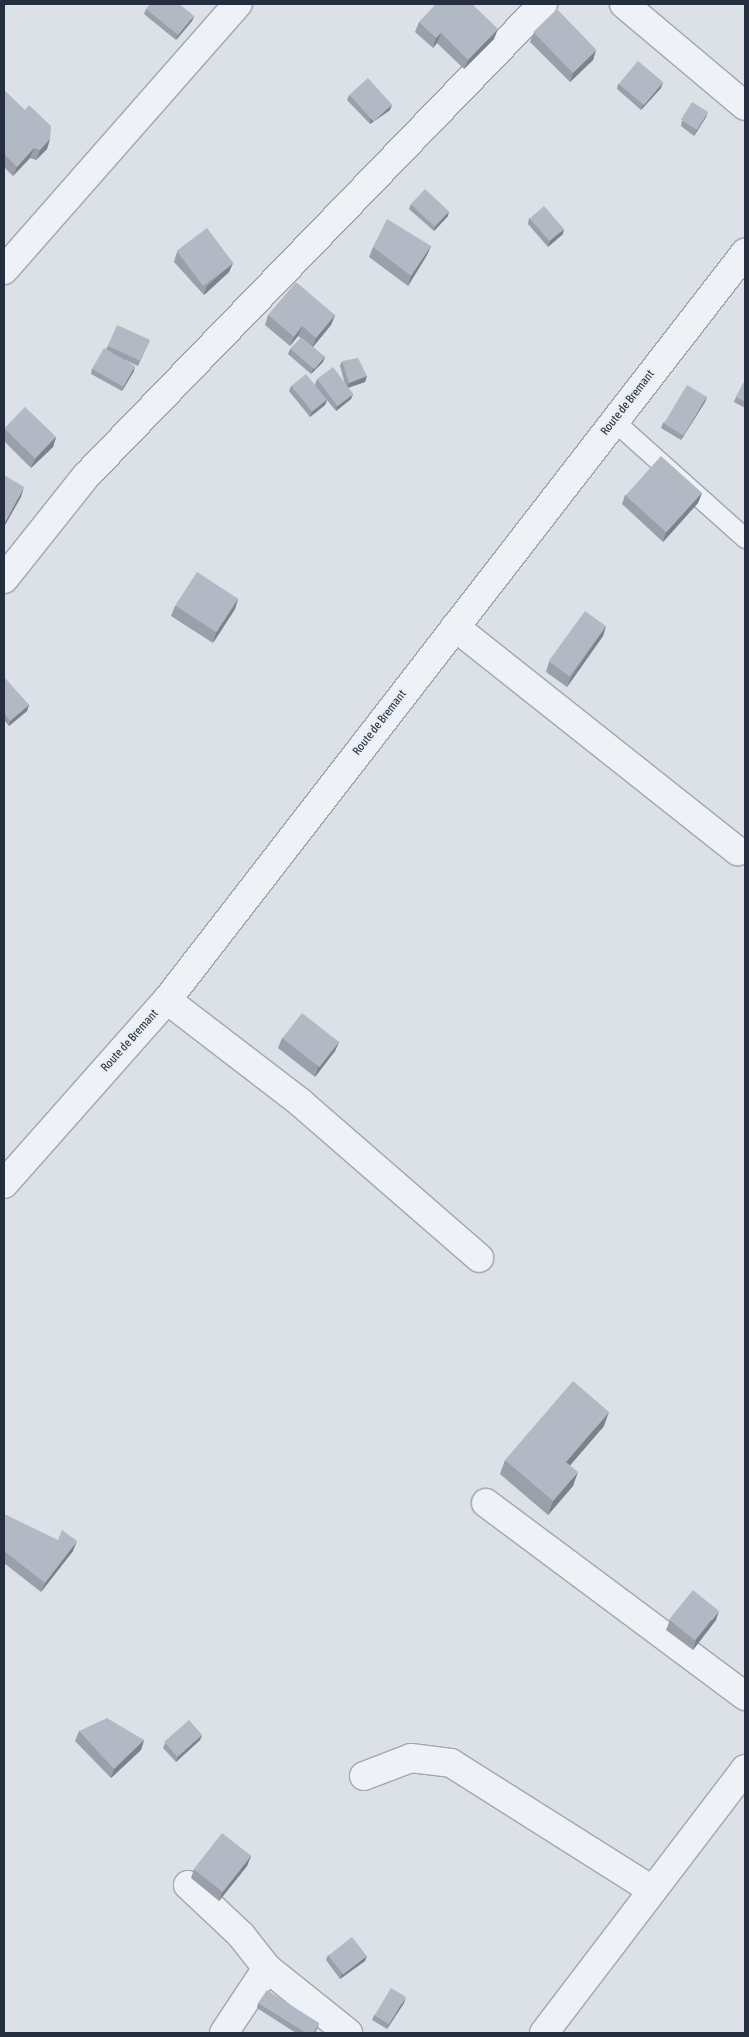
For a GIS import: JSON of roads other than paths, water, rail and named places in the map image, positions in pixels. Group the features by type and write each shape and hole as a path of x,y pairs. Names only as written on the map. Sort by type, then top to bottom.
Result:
{"street":[{"path":"4,270 238,4"},
{"path":"4,579 86,476 543,4"},
{"path":"624,4 745,106"},
{"name":"Route de Bremant","path":"4,1184 167,1000 745,253"},
{"path":"455,627 738,851"},
{"path":"167,1000 302,1103 479,1258"},
{"path":"486,1504 745,1696"},
{"path":"364,1776 411,1758 451,1763 652,1890"},
{"path":"544,2033 745,1770"},
{"path":"188,1885 241,1935 267,1968 348,2033"},
{"path":"224,2033 267,1968"}],"lane":[{"path":"614,422 745,538"}]}
